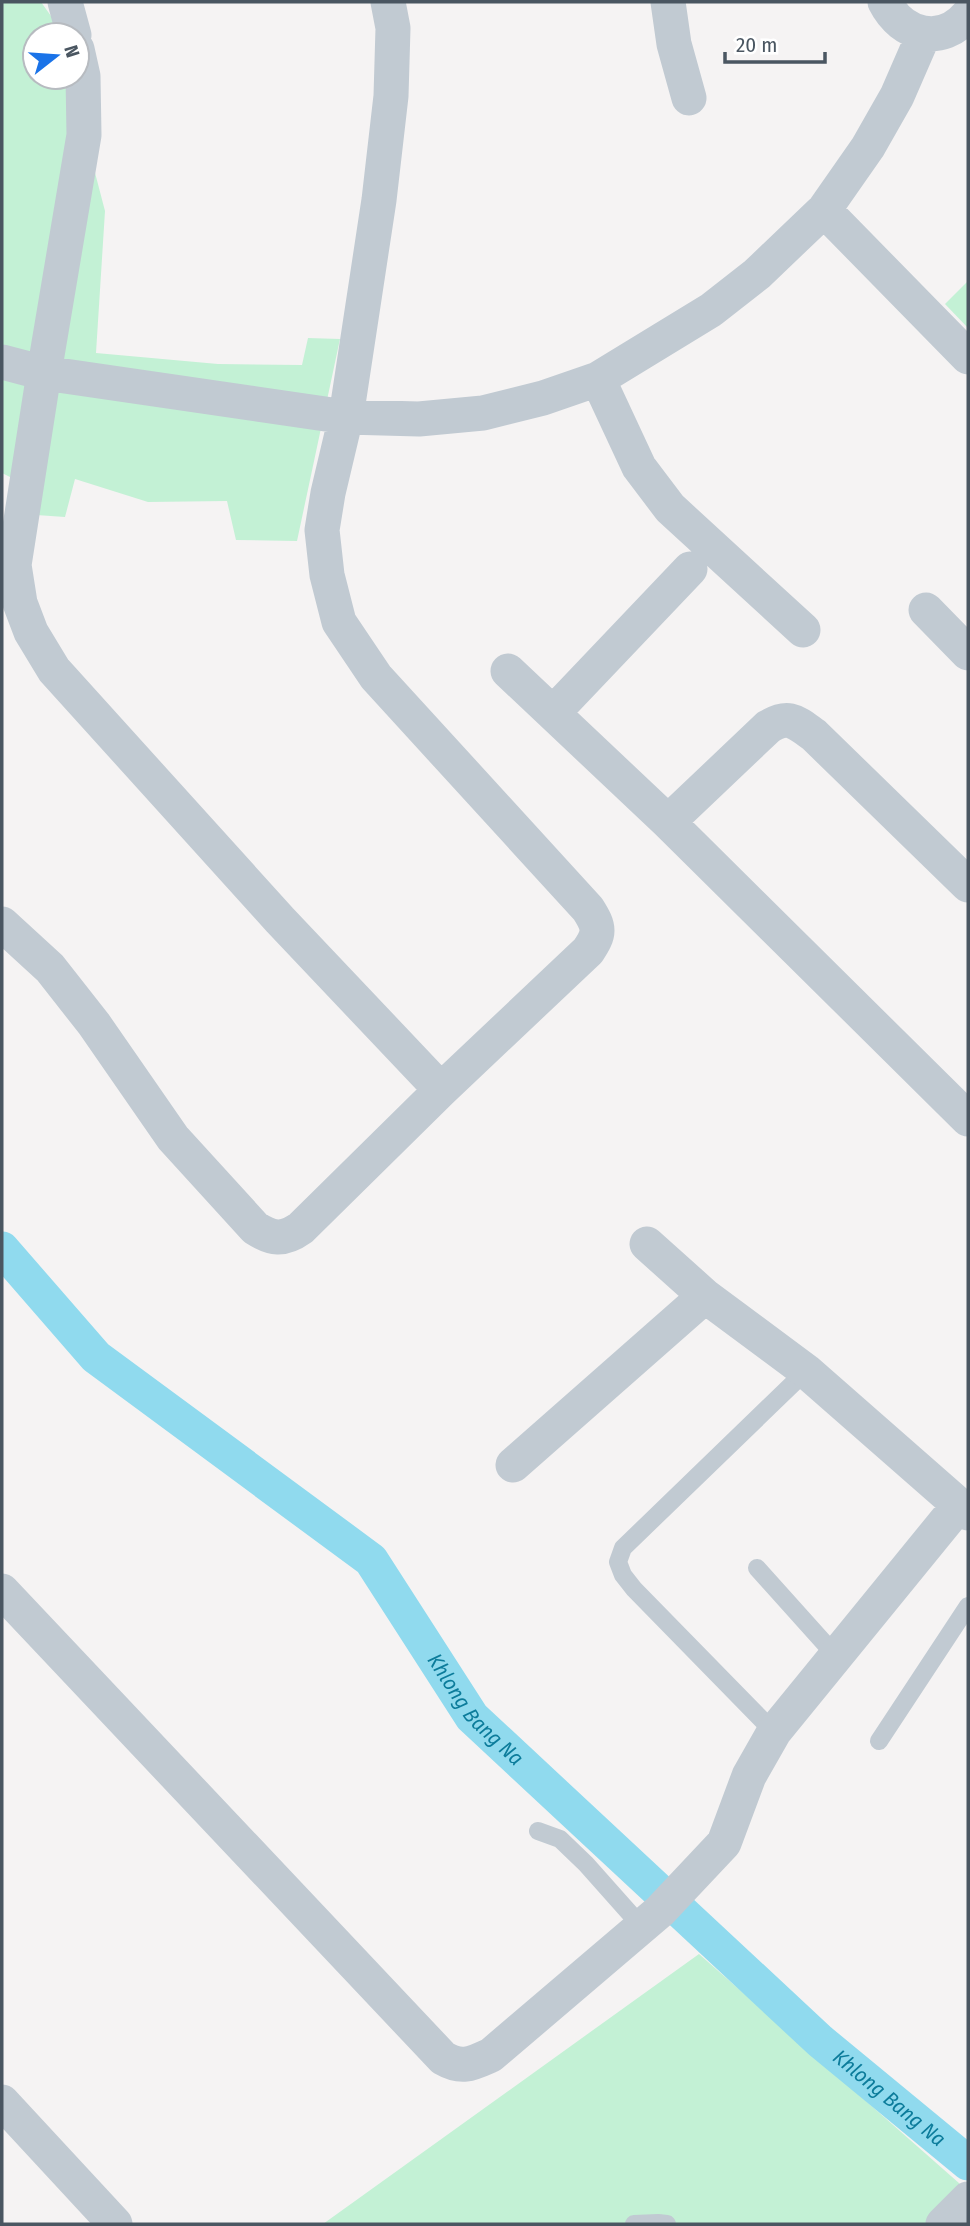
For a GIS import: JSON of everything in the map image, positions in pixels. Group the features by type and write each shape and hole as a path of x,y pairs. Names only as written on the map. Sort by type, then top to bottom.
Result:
{"street":[{"path":"65,2 70,21"},
{"path":"2,924 50,968 94,1024 173,1138 255,1228 269,1237 280,1238 301,1228 440,1090 588,951 598,933 596,922 588,909 376,677 339,622 327,575 322,530 346,417 379,200 391,96 393,28 388,2"},
{"path":"668,2 674,44 689,98"},
{"path":"885,2 891,15 906,28 924,34 943,33 960,24 968,15"},
{"path":"2,362 44,373 346,417 419,419 483,413 543,398 598,379 711,310 757,274 824,209 868,147 897,96 924,34"},
{"path":"83,91 84,135 14,565 20,603 31,632 54,670 280,920 440,1090"},
{"path":"824,209 968,356"},
{"path":"598,379 639,467 670,508 803,630"},
{"path":"553,713 691,569"},
{"path":"926,610 968,653"},
{"path":"508,671 668,822 968,1119"},
{"path":"668,822 768,727 789,719 814,735 968,885"},
{"path":"2,1591 443,2058 456,2066 491,2055 651,1919 724,1843 749,1776 774,1732 964,1509 806,1371 705,1296 646,1244"},
{"path":"513,1465 705,1296"},
{"path":"2,2102 115,2224"},
{"path":"943,2224 968,2199"}],"lane":[{"path":"774,1732 634,1589 623,1575 618,1562 623,1548 806,1371"},
{"path":"757,1568 836,1656"},
{"path":"879,1741 968,1606"},
{"path":"538,1831 560,1839 651,1919"},
{"path":"634,2224 661,2224"}],"green space":[{"path":"2,2 41,2 55,21 21,21 21,91 74,91 105,211 96,353 218,364 302,365 308,338 340,339 297,541 236,540 227,501 148,502 75,479 65,517 22,514 10,477 2,473"},
{"path":"968,281 968,328 945,304"},
{"path":"699,1954 968,2191 945,2224 323,2224"}],"waterway":[{"name":"Khlong Bang Na","path":"2,1249 96,1357 371,1560 472,1717 820,2041 968,2163"}]}
